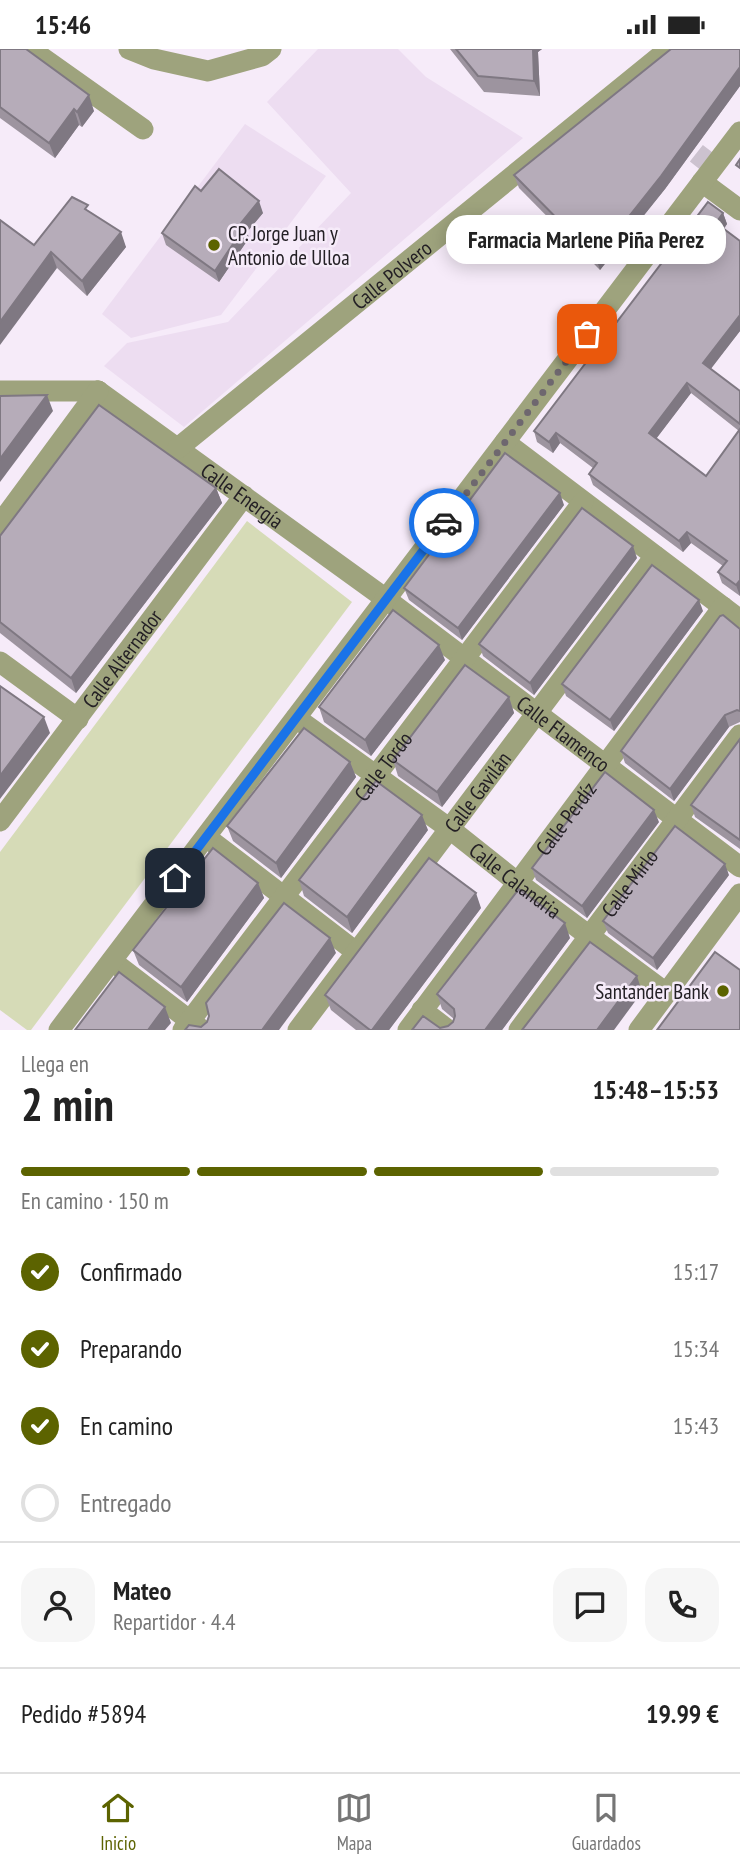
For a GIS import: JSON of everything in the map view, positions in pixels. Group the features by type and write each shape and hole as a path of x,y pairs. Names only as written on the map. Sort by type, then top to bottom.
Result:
{"street":[{"path":"30,49 143,129"},
{"path":"129,49 154,59 208,71 262,56 271,49"},
{"name":"Calle Polvero","path":"178,448 670,49"},
{"path":"60,1030 740,132"},
{"path":"702,182 740,210"},
{"path":"0,391 98,391"},
{"path":"0,524 98,391"},
{"name":"Calle Energía","path":"98,391 386,599"},
{"path":"505,442 735,613"},
{"name":"Calle Alternador","path":"0,821 244,496"},
{"name":"Calle Tordo","path":"192,1027 284,897 583,502"},
{"name":"Calle Gavilán","path":"298,1030 655,556"},
{"name":"Calle Flamenco","path":"386,599 740,867"},
{"name":"Calle Perdíz","path":"408,1030 606,765 735,613"},
{"path":"0,662 78,719"},
{"name":"Calle Calandria","path":"296,717 450,828 518,883 666,993"},
{"name":"Calle Mirlo","path":"519,1030 740,735"},
{"path":"206,837 356,952"},
{"path":"639,1030 740,894"},
{"path":"112,961 192,1027"},
{"path":"422,1010 448,1030"}],"shaded area":[{"path":"318,49 398,49 426,77 523,138 184,427 104,366 127,343 228,322 351,193 267,102"},
{"name":"CP. Jorge Juan y Antonio de Ulloa","path":"245,124 326,176 221,315 131,338 102,314"}],"green space":[{"path":"247,521 352,602 31,1030 27,1030 0,1010 0,852"}],"building":[{"path":"0,49 26,49 89,95 77,112 74,109 49,143 0,107"},
{"path":"456,49 533,49 534,81 478,76"},
{"path":"671,49 740,49 740,67 661,176 596,258 514,175"},
{"path":"219,169 259,201 241,223 245,226 215,271 162,233 195,186 201,191"},
{"path":"72,197 88,205 85,209 121,232 82,281 51,252 0,322 0,220 34,245"},
{"path":"708,202 723,213 716,223 740,241 740,315 703,363 740,391 740,424 687,383 649,433 706,476 740,429 740,580 736,585 718,572 727,561 687,532 679,541 589,474 597,463 556,433 549,442 534,431"},
{"path":"47,395 0,459 0,396"},
{"path":"99,405 216,488 71,678 0,622 0,536"},
{"path":"505,453 560,493 458,628 404,588"},
{"path":"582,508 633,546 530,683 479,644"},
{"path":"652,565 699,600 610,720 562,684"},
{"path":"393,610 439,645 365,740 319,707"},
{"path":"723,615 740,629 740,711 725,715 670,789 621,751"},
{"path":"465,665 509,697 437,792 393,760"},
{"path":"0,686 44,717 0,776"},
{"path":"304,728 350,762 276,863 227,826"},
{"path":"740,739 740,840 691,805"},
{"path":"605,772 654,810 582,906 532,868"},
{"path":"376,781 422,815 347,917 299,880"},
{"path":"675,826 725,864 653,958 603,921"},
{"path":"213,848 258,883 181,987 133,950"},
{"path":"429,858 476,893 370,1030 325,995"},
{"path":"519,889 565,923 485,1030 412,1030 423,1016 440,1028 453,1022 454,1009 437,994"},
{"path":"284,903 330,938 262,1030 185,1030 189,1025 201,1027 207,1022 209,1016 206,1003"},
{"path":"590,942 637,976 597,1030 522,1030"},
{"path":"715,952 740,970 740,1030 657,1030"},
{"path":"119,972 165,1007 148,1030 75,1030"}],"tunnel":[{"path":"672,134 714,167"}],"way so far":[{"path":"444,523 587,334"}],"place":[{"name":"CP. Jorge Juan y Antonio de Ulloa","path":"214,245"},
{"name":"Farmacia Marlene Piña Perez","path":"587,334"},
{"name":"Santander Bank","path":"723,991"}],"route":[{"path":"175,878 444,523"}]}
